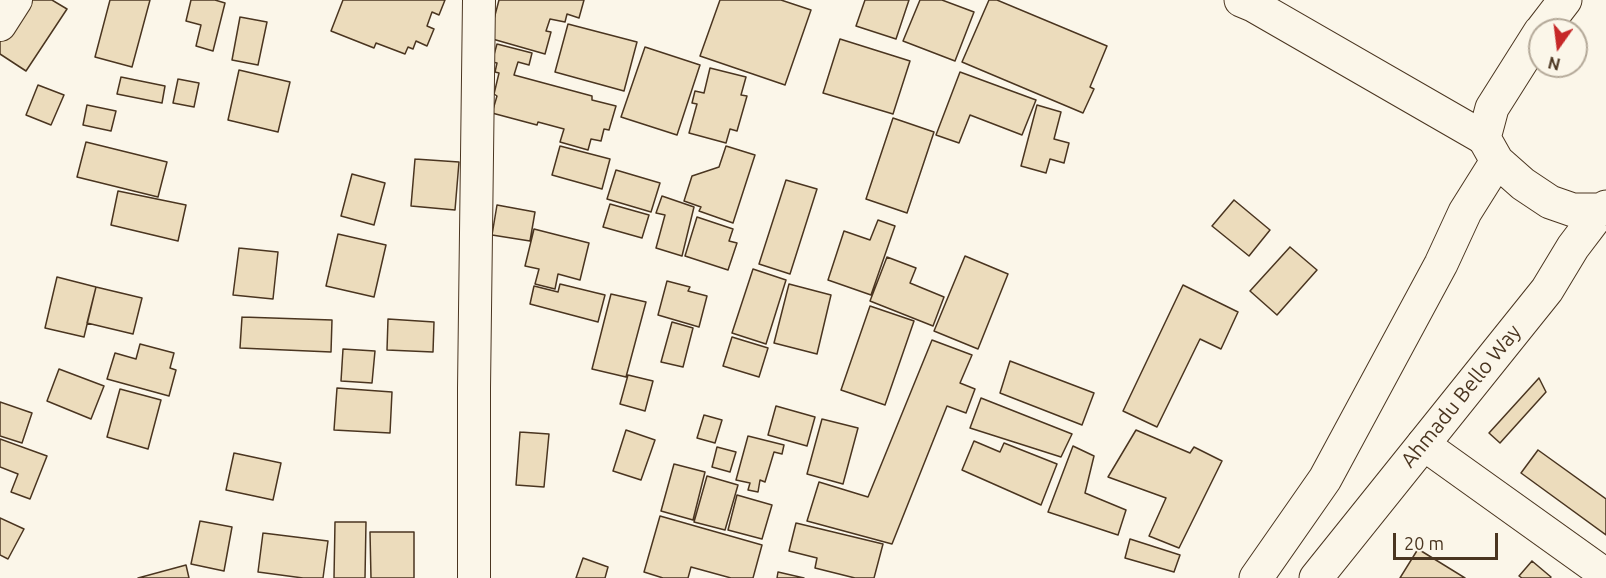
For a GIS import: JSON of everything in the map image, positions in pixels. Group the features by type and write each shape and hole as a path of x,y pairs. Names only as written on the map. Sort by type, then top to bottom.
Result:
{"main road":[{"path":"1240,0 1253,5 1491,150 1523,184 1550,202 1573,210 1603,209"},
{"path":"1556,0 1564,0"},
{"path":"1551,18 1564,0"},
{"path":"1256,578 1325,479 1440,264 1491,150 1492,108 1528,51"},
{"name":"Ahmadu Bello Way","path":"1316,578 1546,290 1573,247 1603,209"}],"street":[{"path":"0,25 16,0"},
{"path":"474,578 479,0"},
{"path":"1423,444 1606,575"}],"building":[{"path":"27,0 52,0 67,9 26,71 0,54 0,41"},
{"path":"110,0 150,0 132,67 95,57"},
{"path":"191,0 215,0 225,3 213,51 196,46 201,25 186,21"},
{"path":"343,0 445,0 439,15 432,12 427,26 434,29 427,46 416,41 413,49 408,47 405,54 376,43 374,48 331,31"},
{"path":"499,0 584,0 579,18 567,14 565,22 550,19 546,31 551,32 545,54 489,38"},
{"path":"720,0 781,0 811,10 785,85 700,56"},
{"path":"865,0 909,0 896,39 856,26"},
{"path":"920,0 942,0 974,12 955,61 903,41"},
{"path":"989,0 997,0 1107,46 1090,87 1094,89 1083,113 962,62"},
{"path":"240,17 267,22 258,65 232,60"},
{"path":"568,24 637,42 624,91 555,72"},
{"path":"840,39 910,61 893,114 823,93"},
{"path":"497,44 532,53 529,65 518,62 514,75 592,96 592,100 616,106 609,130 604,129 601,141 591,139 588,150 560,142 564,129 538,122 537,125 492,113 497,96 494,94 499,73 495,72 497,63 492,62"},
{"path":"645,47 700,65 677,135 621,117"},
{"path":"710,68 746,77 741,95 747,96 737,131 730,129 726,143 689,133 697,104 692,103 695,91 704,93"},
{"path":"239,70 290,82 278,132 228,120"},
{"path":"960,72 1036,100 1022,135 970,115 959,143 936,135"},
{"path":"121,77 165,86 162,103 117,94"},
{"path":"178,79 199,83 194,107 173,103"},
{"path":"38,85 64,95 51,125 26,115"},
{"path":"87,105 116,111 111,131 83,125"},
{"path":"1037,105 1061,112 1054,139 1069,143 1064,163 1050,159 1046,173 1021,166"},
{"path":"893,118 934,132 907,213 866,199"},
{"path":"86,142 167,162 158,197 77,177"},
{"path":"560,146 610,159 602,189 552,175"},
{"path":"726,146 755,155 733,223 699,211 701,207 684,201 692,176 719,167"},
{"path":"415,159 459,162 455,210 411,206"},
{"path":"616,170 660,183 651,212 607,199"},
{"path":"352,174 385,183 374,225 341,216"},
{"path":"786,180 817,189 790,274 759,264"},
{"path":"118,191 186,205 178,241 111,225"},
{"path":"662,196 694,207 682,256 656,248 665,215 656,213"},
{"path":"1234,200 1270,230 1249,256 1212,226"},
{"path":"610,204 649,215 642,238 603,227"},
{"path":"497,205 535,212 530,241 492,235"},
{"path":"697,217 733,229 729,241 737,243 728,270 685,256"},
{"path":"878,220 895,226 871,295 828,280 844,231 870,240"},
{"path":"534,229 589,243 580,280 558,274 555,289 535,284 539,269 525,266"},
{"path":"338,234 386,245 374,297 326,286"},
{"path":"1290,247 1317,270 1277,315 1250,291"},
{"path":"239,248 278,252 273,299 233,295"},
{"path":"965,256 1008,274 978,349 934,331"},
{"path":"887,257 916,268 910,283 944,297 933,326 870,301"},
{"path":"753,269 786,280 766,344 732,333"},
{"path":"57,277 96,287 84,337 45,328"},
{"path":"667,281 690,287 688,291 707,296 699,327 658,315"},
{"path":"560,284 605,295 598,322 530,304 534,286 558,292"},
{"path":"789,284 831,295 817,354 774,343"},
{"path":"1183,285 1238,312 1221,349 1200,339 1157,427 1123,411"},
{"path":"96,287 142,298 133,334 87,323"},
{"path":"611,294 646,302 626,377 592,369"},
{"path":"870,306 914,321 885,405 841,390"},
{"path":"242,317 332,320 331,352 240,348"},
{"path":"388,319 434,322 433,352 387,350"},
{"path":"672,322 693,328 683,367 661,362"},
{"path":"732,337 768,348 759,377 723,366"},
{"path":"932,340 972,355 960,383 975,389 966,413 947,406 892,544 807,521 819,482 868,497"},
{"path":"140,344 174,353 170,368 176,370 169,396 107,379 115,353 136,359"},
{"path":"343,349 375,351 372,383 341,381"},
{"path":"1010,361 1094,393 1082,425 1000,393"},
{"path":"59,369 104,386 91,419 47,401"},
{"path":"628,375 653,381 645,411 620,404"},
{"path":"1539,378 1546,392 1500,443 1489,433"},
{"path":"337,388 392,392 390,433 334,430"},
{"path":"120,389 161,400 148,449 107,437"},
{"path":"981,398 1072,434 1061,457 970,428"},
{"path":"0,402 32,413 22,443 0,436"},
{"path":"776,406 815,417 807,446 768,435"},
{"path":"704,415 722,420 715,443 697,438"},
{"path":"822,419 858,428 843,484 807,474"},
{"path":"626,430 655,440 641,480 613,471"},
{"path":"1136,430 1190,453 1194,447 1222,461 1179,548 1149,536 1166,498 1108,477"},
{"path":"520,432 549,434 544,487 516,485"},
{"path":"748,436 784,445 782,454 774,452 765,482 760,480 758,492 748,490 750,483 736,480"},
{"path":"0,439 47,456 30,499 11,492 18,474 0,467"},
{"path":"974,441 1000,452 1004,443 1057,464 1041,505 962,470"},
{"path":"1073,446 1094,456 1085,493 1126,510 1118,535 1048,512"},
{"path":"717,447 736,452 730,472 712,467"},
{"path":"1538,450 1606,499 1606,535 1521,473"},
{"path":"234,453 281,463 273,500 226,490"},
{"path":"674,464 705,472 693,520 661,511"},
{"path":"707,476 738,485 725,530 694,522"},
{"path":"737,495 772,505 762,539 728,530"},
{"path":"660,516 762,545 753,578 731,578 691,567 688,578 663,578 644,572"},
{"path":"0,518 24,529 8,559 0,555"},
{"path":"200,521 232,527 224,571 191,564"},
{"path":"335,522 366,522 365,578 334,578"},
{"path":"796,523 883,544 874,578 855,578 815,568 817,558 789,551"},
{"path":"370,532 414,532 414,578 371,578"},
{"path":"263,533 328,541 323,578 303,578 258,572"},
{"path":"1130,539 1180,555 1174,572 1125,558"},
{"path":"1418,549 1465,578 1400,578"},
{"path":"583,558 608,567 605,578 576,578"},
{"path":"1532,561 1551,577 1522,578 1519,576"},
{"path":"186,565 189,578 138,578"},
{"path":"778,572 804,578 777,578"}]}
